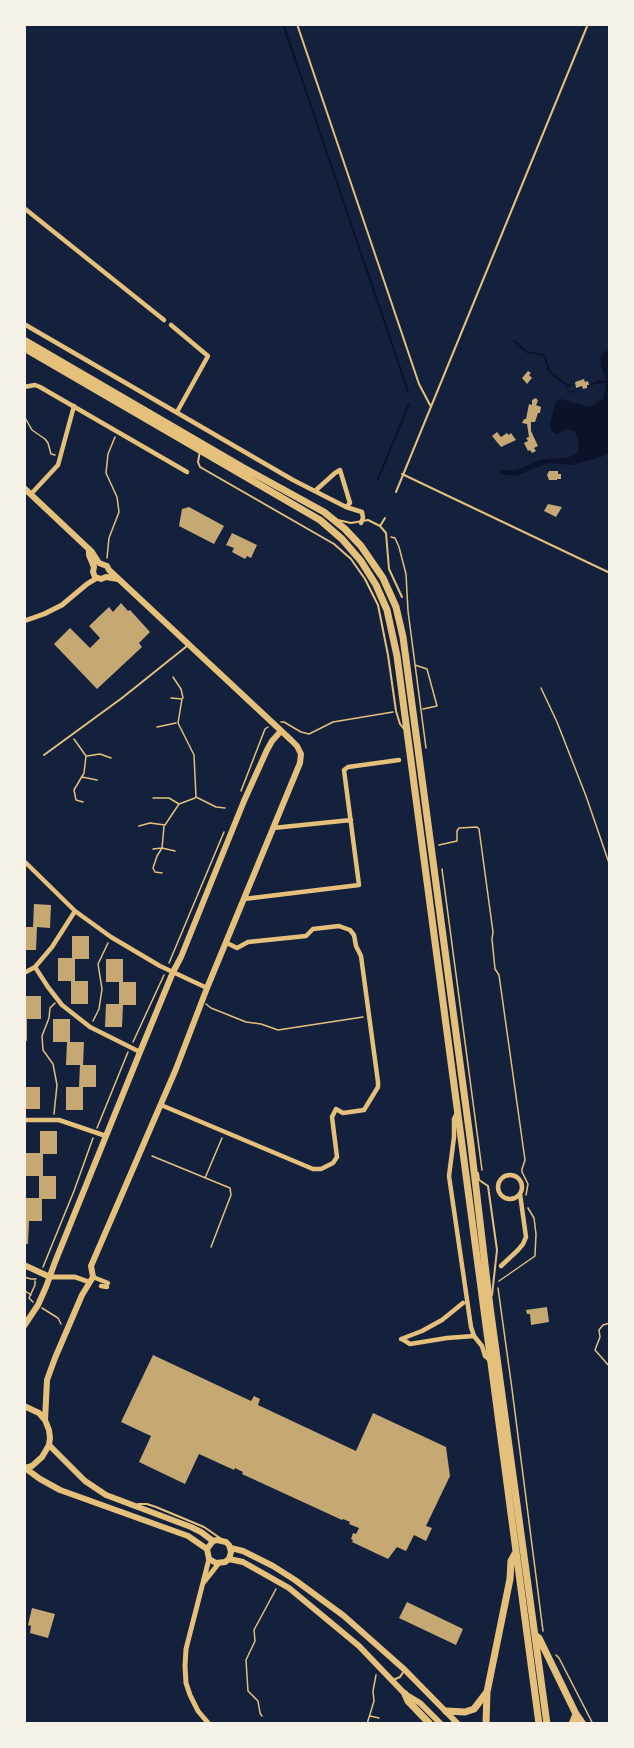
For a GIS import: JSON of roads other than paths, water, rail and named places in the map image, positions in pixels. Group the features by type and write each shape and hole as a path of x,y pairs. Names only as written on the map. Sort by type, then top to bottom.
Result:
{"main road":[{"path":"24,340 242,467 313,505 334,520 362,546 383,578 396,607 403,637 547,1724"},
{"path":"24,348 320,520 342,539 367,570 382,598 391,625 397,656 539,1724"},
{"path":"24,488 92,552 100,570 119,579 297,746 301,759 161,1106 91,1266 91,1279 66,1330 47,1380 45,1420"},
{"path":"24,1326 41,1300 170,971 181,957 267,750 281,731"},
{"path":"24,1265 50,1277"},
{"path":"24,1406 39,1413 49,1430 49,1445 42,1457 38,1462 25,1468 60,1490 188,1536 207,1549 209,1559 219,1563 229,1559 243,1562 289,1588 359,1646 390,1680 405,1694 420,1703 441,1724"},
{"path":"49,1445 85,1481 106,1495 201,1532 213,1541 222,1540 231,1548 256,1557 296,1580 344,1616 405,1670 458,1724"},
{"path":"207,1549 213,1541"},
{"path":"229,1559 231,1548"},
{"path":"486,1724 487,1692 510,1579 511,1562 516,1552"},
{"path":"535,1635 539,1638 583,1724"},
{"path":"446,1711 465,1712 474,1709 487,1692"},
{"path":"405,1694 408,1701 430,1724"},
{"path":"572,1724 576,1713"}],"street":[{"path":"24,208 164,320"},
{"path":"24,324 293,480 362,513 361,523"},
{"path":"171,325 208,356 177,412"},
{"path":"24,387 35,385 74,405 187,472"},
{"path":"30,494 58,465 74,405"},
{"path":"315,491 340,470 350,503 346,507"},
{"path":"24,621 60,606 73,597 100,570"},
{"path":"244,899 359,885 344,770 348,767 399,760"},
{"path":"273,828 351,820"},
{"path":"24,861 75,911 111,937 170,971 207,988"},
{"path":"24,973 35,967 52,947 75,911"},
{"path":"161,1106 313,1169 321,1169 333,1163 337,1157 333,1117 336,1109 343,1113 364,1110 378,1087 361,956 350,930 339,927 313,929 306,936 248,942 237,948 226,943"},
{"path":"35,967 58,1001 90,1027 140,1052"},
{"path":"458,1112 454,1119 449,1176 463,1278 474,1336 482,1346 485,1356 491,1361"},
{"path":"24,1120 59,1120 106,1136"},
{"path":"501,1266 518,1251 526,1232 524,1206 520,1194 521,1180 513,1174 506,1175 499,1180 498,1188 503,1197 524,1206"},
{"path":"510,1199 520,1194"},
{"path":"50,1277 91,1279 105,1285"},
{"path":"463,1303 422,1331 401,1339 410,1344 474,1336"},
{"path":"207,1723 190,1695 184,1666 186,1649 209,1559"},
{"path":"203,1584 219,1563"}],"lane":[{"path":"297,24 419,384 430,405"},
{"path":"396,492 588,24"},
{"path":"200,451 198,462 200,467 334,544 351,559 365,579 378,605 387,646 396,711 407,735"},
{"path":"402,474 610,573"},
{"path":"381,526 385,518"},
{"path":"334,520 351,523 368,520 381,526 386,533 389,569 402,597"},
{"path":"44,755 122,698 189,644"},
{"path":"471,1144 479,1180 488,1186 497,1250 490,1307"},
{"path":"132,1505 152,1505 204,1527 222,1540"},
{"path":"152,1505 158,1514"},
{"path":"390,1680 400,1677 405,1670"}],"water":[{"path":"610,350 610,453 572,465 548,463 516,476 501,474 501,470 516,470 543,459 567,458 578,453 579,444 575,431 566,429 557,435 552,432 550,425 556,402 561,399 590,407 603,399 606,383 577,389 574,392 570,393 565,385 550,374 546,368 549,367 567,384 574,385 567,387 569,391 574,391 575,389 598,380 606,381 600,358 604,352"}],"waterway":[{"path":"283,24 408,391"},
{"path":"514,341 527,352 544,355 549,369"},
{"path":"378,479 409,404"}]}
